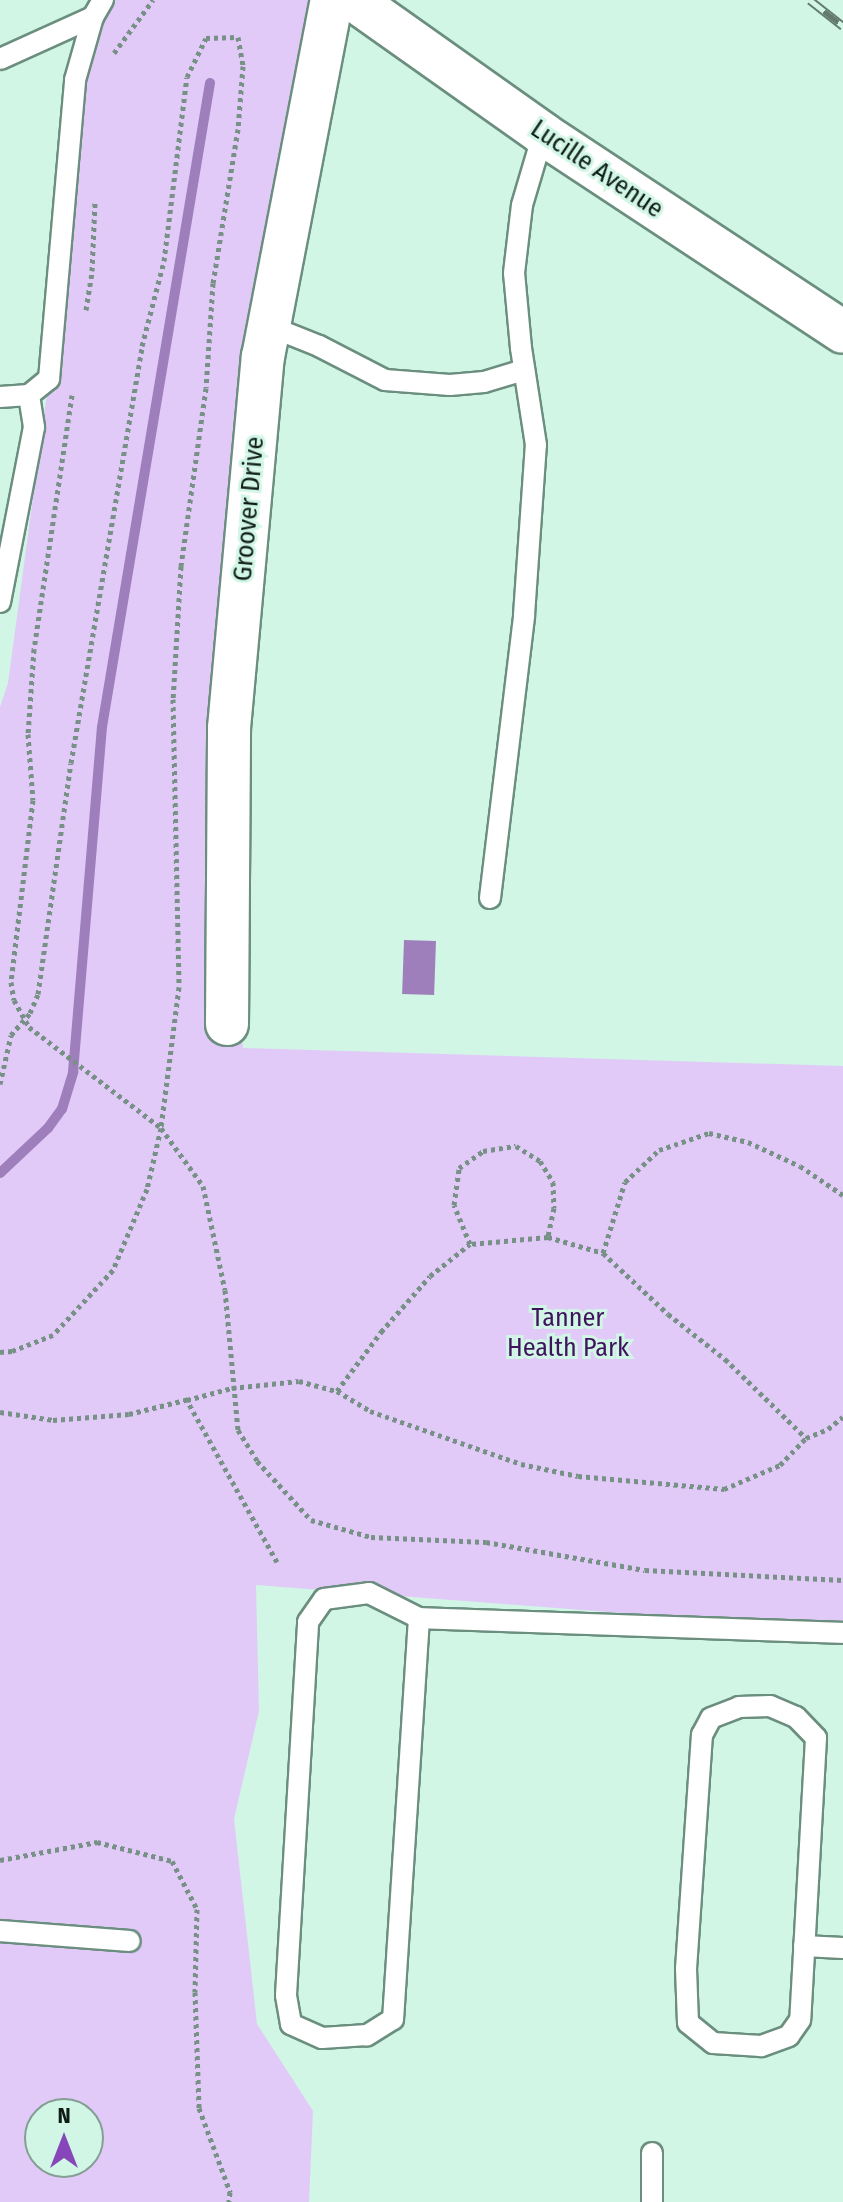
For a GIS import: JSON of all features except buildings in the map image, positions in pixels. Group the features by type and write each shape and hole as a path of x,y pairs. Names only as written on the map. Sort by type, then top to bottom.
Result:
{"street":[{"name":"Groover Drive","path":"227,1024 229,728 263,357 332,0"},
{"name":"Lucille Avenue","path":"354,0 543,134 843,332"}],"lane":[{"path":"0,59 98,8"},
{"path":"0,397 29,395 49,379 75,80 98,8"},
{"path":"490,898 524,615 536,445 514,273 522,205 543,134"},
{"path":"269,326 319,346 385,380 450,385 484,382 524,370"},
{"path":"0,602 34,427 29,395"},
{"path":"419,1618 393,2019 367,2035 322,2038 291,2024 286,1995 308,1622 324,1599 369,1593 419,1618 843,1633"},
{"path":"770,1706 796,1717 816,1738 804,1946 800,2020 789,2036 761,2046 713,2043 688,2023 686,1969 702,1735 711,1718 739,1707 770,1706"},
{"path":"0,1931 130,1941"},
{"path":"804,1946 843,1948"},
{"path":"652,2153 652,2202"}],"path":[{"path":"111,62 153,0"},
{"path":"0,1084 11,1035 38,994 71,763 142,346 164,261 187,77 206,38 238,37 243,66 238,129 213,283 206,388 181,566 173,699 179,987 161,1128 147,1189 113,1270 53,1335 12,1351 0,1352"},
{"path":"85,317 92,271 95,197"},
{"path":"72,394 34,649 28,734 33,800 11,982 14,1000 23,1020 161,1128 203,1186 225,1290 238,1430 257,1461 311,1520 371,1537 486,1542 645,1570 843,1580"},
{"path":"603,1253 625,1182 659,1150 709,1133 748,1142 800,1166 843,1195"},
{"path":"470,1244 454,1205 459,1168 483,1151 516,1146 540,1161 553,1182 554,1208 548,1237"},
{"path":"337,1391 381,1332 430,1276 470,1244 548,1237 603,1253 668,1314 725,1359 806,1438"},
{"path":"0,1412 53,1420 129,1414 232,1388 299,1381 337,1391 370,1411 521,1464 578,1476 724,1489 780,1465 806,1438 828,1429 843,1417"},
{"path":"193,1398 187,1400 277,1562"},
{"path":"0,1860 97,1842 172,1861 197,1909 195,1992 199,2108 230,2192 229,2202"}],"green space":[{"name":"Tanner Health Park","path":"103,0 332,0 263,357 225,877 243,1048 843,1066 843,1630 256,1585 259,1711 234,1819 257,2024 313,2111 309,2202 0,2202 0,707 8,683 49,379 75,80"}],"shaded area":[{"path":"404,940 436,941 434,995 402,994"}],"waterway":[{"path":"0,1173 48,1128 62,1109 73,1072 102,727 210,83"}],"railway":[{"path":"810,0 843,26"}]}
